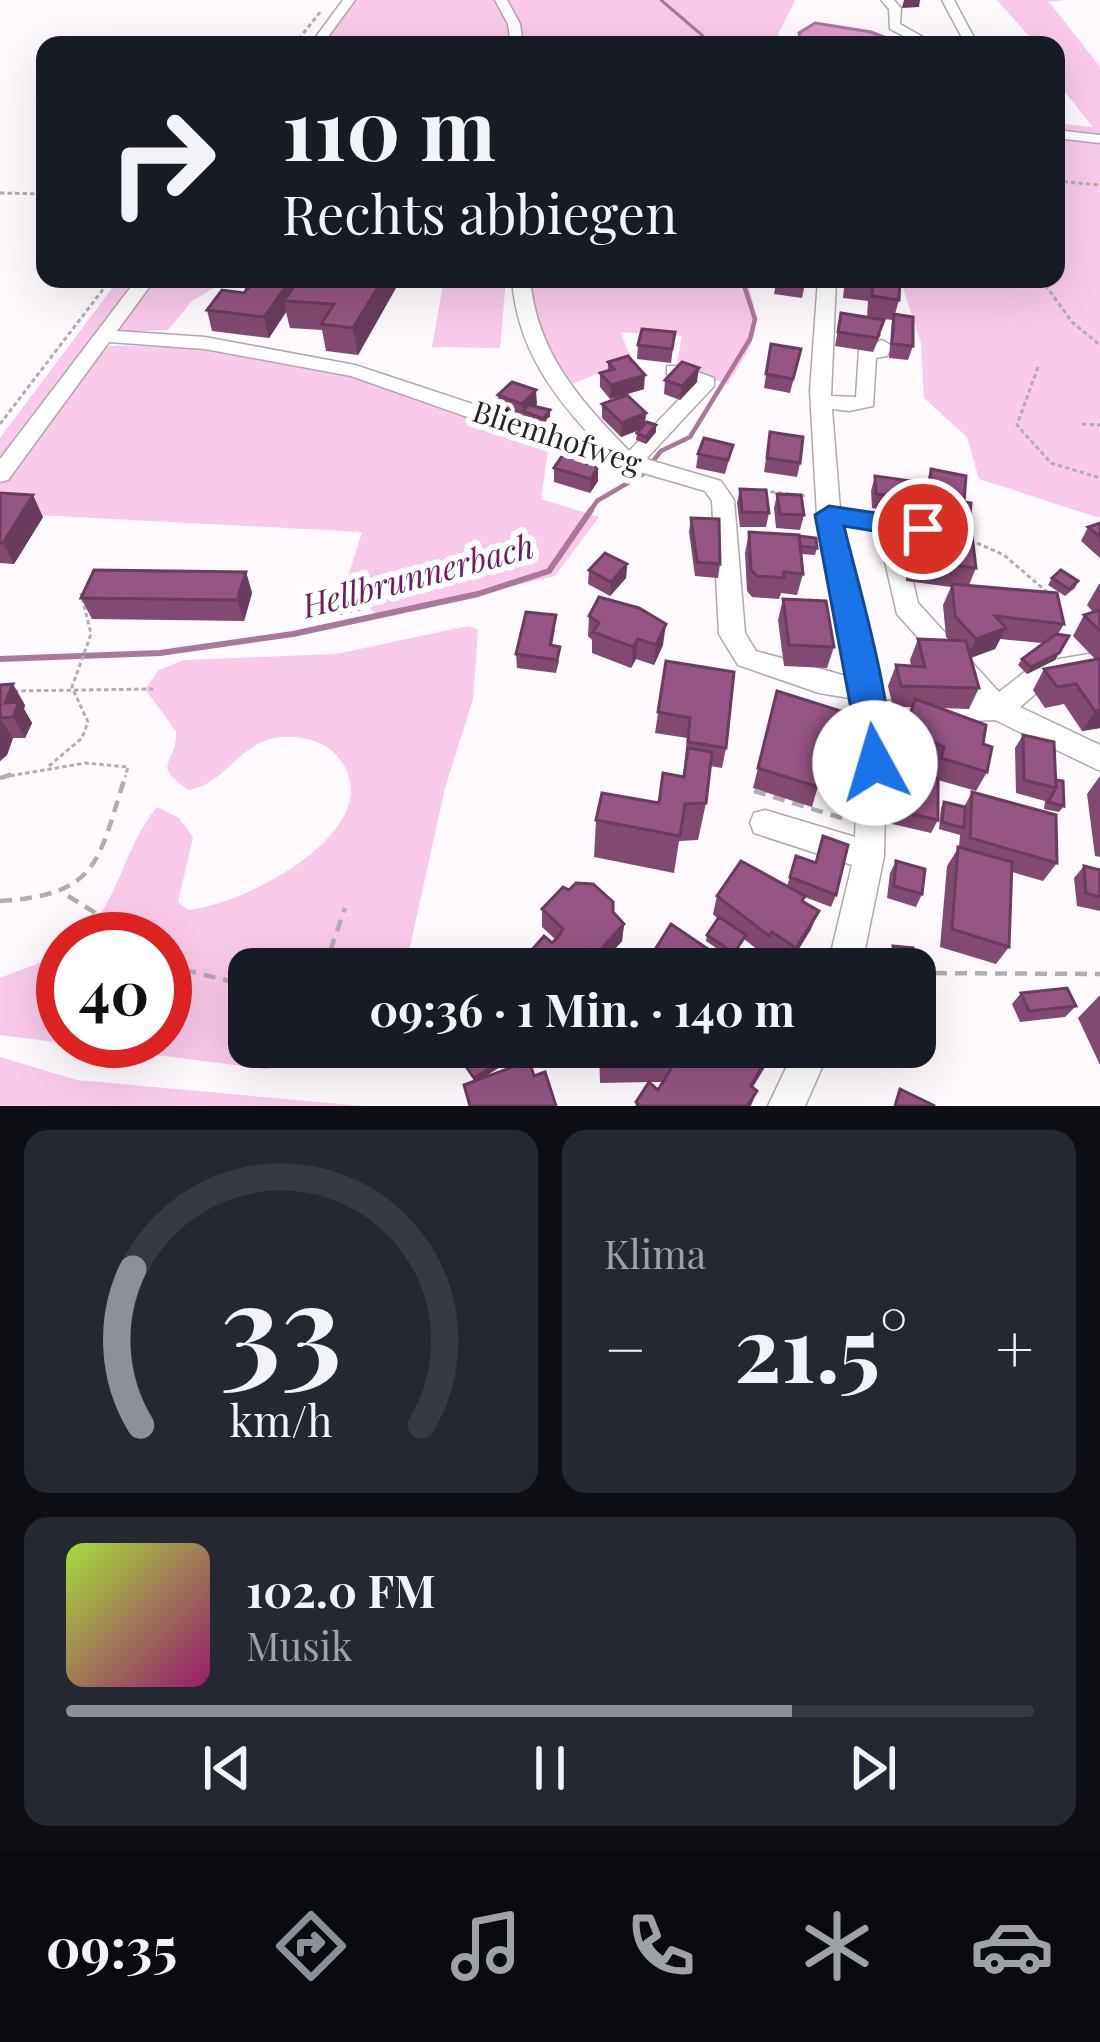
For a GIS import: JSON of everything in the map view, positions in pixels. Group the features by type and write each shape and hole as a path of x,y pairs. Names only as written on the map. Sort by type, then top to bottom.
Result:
{"street":[{"path":"323,36 349,0"},
{"path":"502,0 516,36"},
{"path":"887,0 895,8 894,26 914,36"},
{"path":"948,0 967,36"},
{"path":"1065,135 1100,140"},
{"path":"0,475 140,288"},
{"path":"521,288 523,315 536,352 560,392 638,463 707,382 674,370"},
{"path":"827,288 822,506 867,702 875,763 869,856 849,948"},
{"name":"Bliemhofweg","path":"105,336 205,343 355,370 552,439 713,486 723,500 732,634 747,658 867,702"},
{"path":"821,401 849,405 866,401 866,354 880,352 882,346"},
{"path":"822,506 958,536"},
{"path":"888,523 906,607 998,709 1100,759"},
{"path":"998,709 1022,678 1100,662"},
{"path":"867,702 998,709"},
{"path":"765,823 869,856"},
{"path":"786,1106 804,1068"}],"path":[{"path":"301,36 330,0"},
{"path":"1065,182 1100,185"},
{"path":"0,193 36,194"},
{"path":"0,424 104,288"},
{"path":"1047,288 1072,322 1100,345"},
{"path":"1038,367 1017,425 1027,443 1045,462 1066,472 1100,478"},
{"path":"1082,424 1100,425"},
{"path":"754,490 822,506"},
{"path":"958,536 1004,555 1048,593"},
{"path":"72,690 91,634 81,593"},
{"path":"0,691 153,689"},
{"path":"47,768 86,730 88,715 72,690"},
{"path":"0,778 116,762 128,767 94,867 67,895"},
{"path":"754,790 858,824"},
{"path":"0,901 67,895 94,912"},
{"path":"332,948 345,908"},
{"path":"192,972 228,981"},
{"path":"936,973 1100,974"}],"shaded area":[{"path":"352,0 795,0 780,36 326,36"},
{"path":"997,0 1064,0 1049,2 1100,67 1100,138 1065,134 1065,124 1093,127 1065,92 1065,36 1029,36"},
{"path":"815,23 882,36 800,36"},
{"path":"1065,137 1100,142 1100,518 979,479 967,437 924,398 921,343 903,288 1065,288"},
{"path":"112,288 132,288 0,467 0,438"},
{"path":"146,288 214,288 192,301 168,330 114,332"},
{"path":"442,288 505,288 500,348 432,347"},
{"path":"526,288 749,288 755,311 754,334 728,384 676,368 682,336 620,332 632,360 562,388 539,353"},
{"path":"194,345 331,368 549,443 541,499 599,517 555,576 378,617 346,583 362,532 0,513 0,484 107,346"},
{"path":"468,626 478,630 473,699 445,788 410,948 228,948 228,1064 192,1060 192,912 101,912 136,840 157,807 179,818 193,837 178,902 188,910 213,905 275,878 306,858 330,836 347,811 351,784 334,752 313,740 281,737 254,746 213,780 188,790 168,768 176,731 145,689 159,670 184,660 336,654"},
{"path":"36,964 36,1040 0,1035 0,978"},
{"path":"0,1057 77,1080 362,1106 0,1106"}],"building":[{"path":"248,288 285,288 264,317 207,310 222,290 244,293"},
{"path":"293,288 377,288 353,328 321,324 334,304 284,301"},
{"path":"873,288 900,288 899,300 872,296"},
{"path":"841,313 884,320 877,338 838,332"},
{"path":"894,314 913,317 913,346 892,344"},
{"path":"642,329 675,332 672,349 638,345"},
{"path":"771,344 801,349 793,379 766,374"},
{"path":"628,356 645,375 611,385 600,373 614,369 608,362"},
{"path":"682,362 699,368 682,386 665,380"},
{"path":"512,382 536,390 522,404 498,395"},
{"path":"627,395 646,413 622,423 602,404"},
{"path":"529,405 550,410 543,419 523,411"},
{"path":"647,422 656,425 646,437 637,433"},
{"path":"770,432 803,437 800,463 767,458"},
{"path":"704,438 733,445 728,460 698,454"},
{"path":"568,447 594,455 588,464 598,467 591,479 554,468"},
{"path":"931,469 966,476 964,502 971,503 970,516 946,511 947,499 929,496"},
{"path":"875,476 911,481 912,498 876,494"},
{"path":"740,489 766,490 769,513 742,512"},
{"path":"0,493 33,495 3,543 0,543"},
{"path":"777,494 801,495 804,515 780,514"},
{"path":"940,514 970,518 976,568 914,560 912,528 942,532"},
{"path":"691,518 719,519 720,564 697,562"},
{"path":"902,522 926,530 912,528 910,535 901,533"},
{"path":"749,532 799,535 803,574 757,576 751,570"},
{"path":"799,536 816,538 817,548 800,546"},
{"path":"605,553 627,564 611,582 589,570"},
{"path":"94,570 246,572 237,600 81,598"},
{"path":"1061,570 1078,581 1069,589 1052,578"},
{"path":"952,584 1057,593 1064,624 995,616 1006,628 976,639 955,616"},
{"path":"357,587 359,596 308,607 306,598"},
{"path":"599,597 639,608 666,624 656,645 638,639 633,647 593,632 599,623 589,616"},
{"path":"783,599 826,601 834,647 789,645"},
{"path":"1100,610 1100,631 1084,615"},
{"path":"526,612 556,615 550,645 560,647 557,660 516,654"},
{"path":"1056,634 1069,636 1059,653 1031,667 1022,659"},
{"path":"918,639 966,641 979,688 901,686 896,665 925,667"},
{"path":"1098,659 1100,710 1095,711 1076,684 1057,687 1044,669"},
{"path":"666,661 734,672 726,748 688,742 690,718 658,712"},
{"path":"13,684 5,703 19,702 13,717 0,718 0,685"},
{"path":"777,691 866,719 856,767 825,758 818,787 758,768"},
{"path":"915,699 986,725 983,744 992,747 987,772 941,758 944,747 905,731"},
{"path":"1023,735 1054,742 1056,788 1024,780"},
{"path":"688,748 712,752 706,803 685,804 680,836 596,820 602,793 659,803 663,773 684,777"},
{"path":"896,769 938,778 938,820 894,810"},
{"path":"1056,780 1063,781 1064,806 1048,802"},
{"path":"972,792 1056,815 1057,863 970,838"},
{"path":"944,802 965,807 964,828 942,822"},
{"path":"823,836 848,845 836,895 790,877 796,856 816,863"},
{"path":"958,847 1012,862 1009,947 952,929"},
{"path":"741,861 805,896 802,901 819,911 796,948 772,932 769,936 717,896"},
{"path":"896,861 925,869 922,894 894,886"},
{"path":"1084,866 1100,870 1100,897 1086,893"},
{"path":"576,883 593,884 613,902 613,912 624,924 602,948 533,948 544,936 552,943 559,936 563,929 542,909 563,887 569,890"},
{"path":"719,917 746,935 737,948 726,948 707,935"},
{"path":"671,924 706,948 656,948"},
{"path":"1067,988 1076,1006 1029,1011 1021,993"},
{"path":"467,1068 490,1068 474,1078"},
{"path":"510,1068 531,1068 534,1076 545,1072 556,1106 470,1106 464,1085"},
{"path":"671,1068 761,1068 751,1086 757,1091 747,1106 640,1106 636,1102 649,1082 658,1090"},
{"path":"900,1089 935,1106 895,1106"}],"waterway":[{"name":"Hellbrunnerbach","path":"661,0 703,36"},
{"name":"Hellbrunnerbach","path":"591,510 597,501 643,474 661,451 690,437 750,339 755,319 745,288"},
{"name":"Hellbrunnerbach","path":"0,659 160,653 293,634 478,594 549,571 591,510"}],"route":[{"path":"875,763 874,726 841,589 829,515 923,529"}]}
